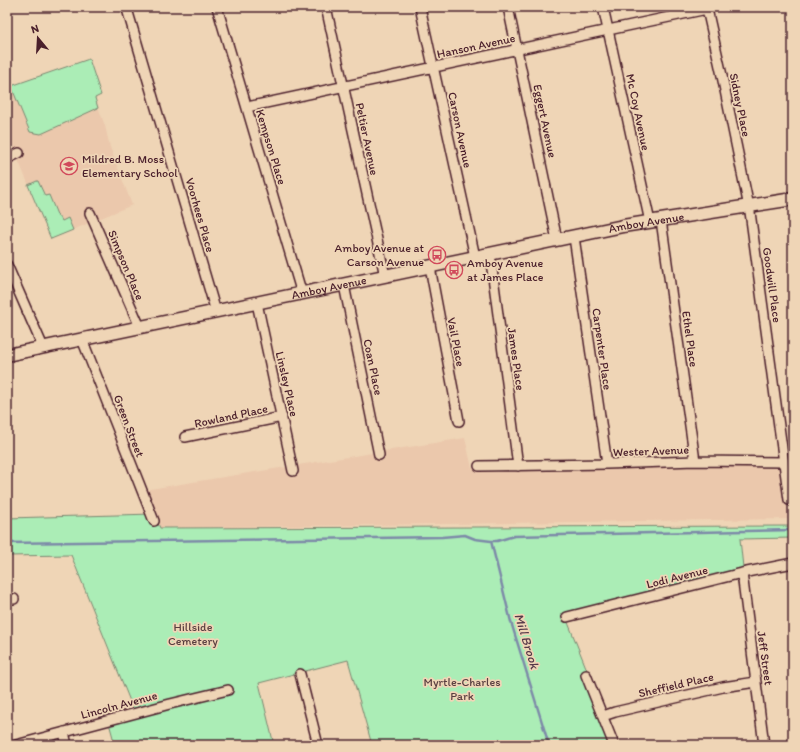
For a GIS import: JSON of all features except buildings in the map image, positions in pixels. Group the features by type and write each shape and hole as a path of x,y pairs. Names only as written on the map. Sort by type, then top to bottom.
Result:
{"street":[{"name":"Kempson Place","path":"218,7 302,294"},
{"name":"Peltier Avenue","path":"326,7 385,276"},
{"name":"Carson Avenue","path":"420,7 475,257"},
{"name":"Eggert Avenue","path":"508,7 557,240"},
{"name":"Mc Coy Avenue","path":"603,7 655,221"},
{"name":"Hanson Avenue","path":"247,107 709,8"},
{"name":"Sidney Place","path":"709,8 748,206"},
{"name":"Voorhees Place","path":"127,9 216,312"},
{"path":"7,158 19,154"},
{"name":"Amboy Avenue","path":"7,355 574,236 655,221 793,199"},
{"name":"Goodwill Place","path":"748,206 789,500"},
{"name":"Simpson Place","path":"90,213 140,327"},
{"name":"Ethel Place","path":"655,221 695,461"},
{"name":"Carpenter Place","path":"574,236 607,464"},
{"name":"James Place","path":"490,254 518,466"},
{"path":"7,265 43,347"},
{"name":"Vail Place","path":"430,267 459,421"},
{"name":"Coan Place","path":"344,285 380,455"},
{"name":"Linsley Place","path":"257,303 293,471"},
{"name":"Green Street","path":"82,339 154,521"},
{"name":"Rowland Place","path":"185,437 282,418"},
{"name":"Wester Avenue","path":"479,466 695,461 784,462"},
{"name":"Lodi Avenue","path":"567,617 742,573 793,563"},
{"name":"Jeff Street","path":"742,573 764,745"},
{"path":"300,674 318,745"},
{"path":"586,675 614,745"},
{"name":"Sheffield Place","path":"603,716 614,712 723,687 756,682"},
{"name":"Lincoln Avenue","path":"16,745 228,690"},
{"path":"64,732 68,745"}],"shaded area":[{"name":"Mildred B. Moss Elementary School","path":"89,59 101,95 95,98 105,126 110,147 132,205 51,239 7,133 7,88"},
{"path":"465,438 472,468 785,463 790,519 160,528 144,490"}],"green space":[{"path":"89,59 101,95 95,98 98,108 41,134 30,132 11,86"},
{"path":"37,181 45,196 49,195 58,217 60,217 62,221 68,218 73,230 51,239 28,185"},
{"path":"154,514 160,528 793,526 793,538 740,539 744,577 567,620 617,745 372,745 348,660 259,683 274,745 115,745 109,723 136,716 71,555 7,556 7,518"}],"waterway":[{"path":"7,543 442,537 465,535 475,539 497,541 514,536 793,530"},
{"name":"Mill Brook","path":"491,541 511,622 549,745"}],"place":[{"name":"Mildred B. Moss Elementary School","path":"69,166"},
{"name":"Amboy Avenue at Carson Avenue","path":"437,255"},
{"name":"Amboy Avenue at James Place","path":"454,270"}],"park label":[{"name":"Hillside Cemetery","path":"193,634"},
{"name":"Myrtle-Charles Park","path":"462,689"}]}
